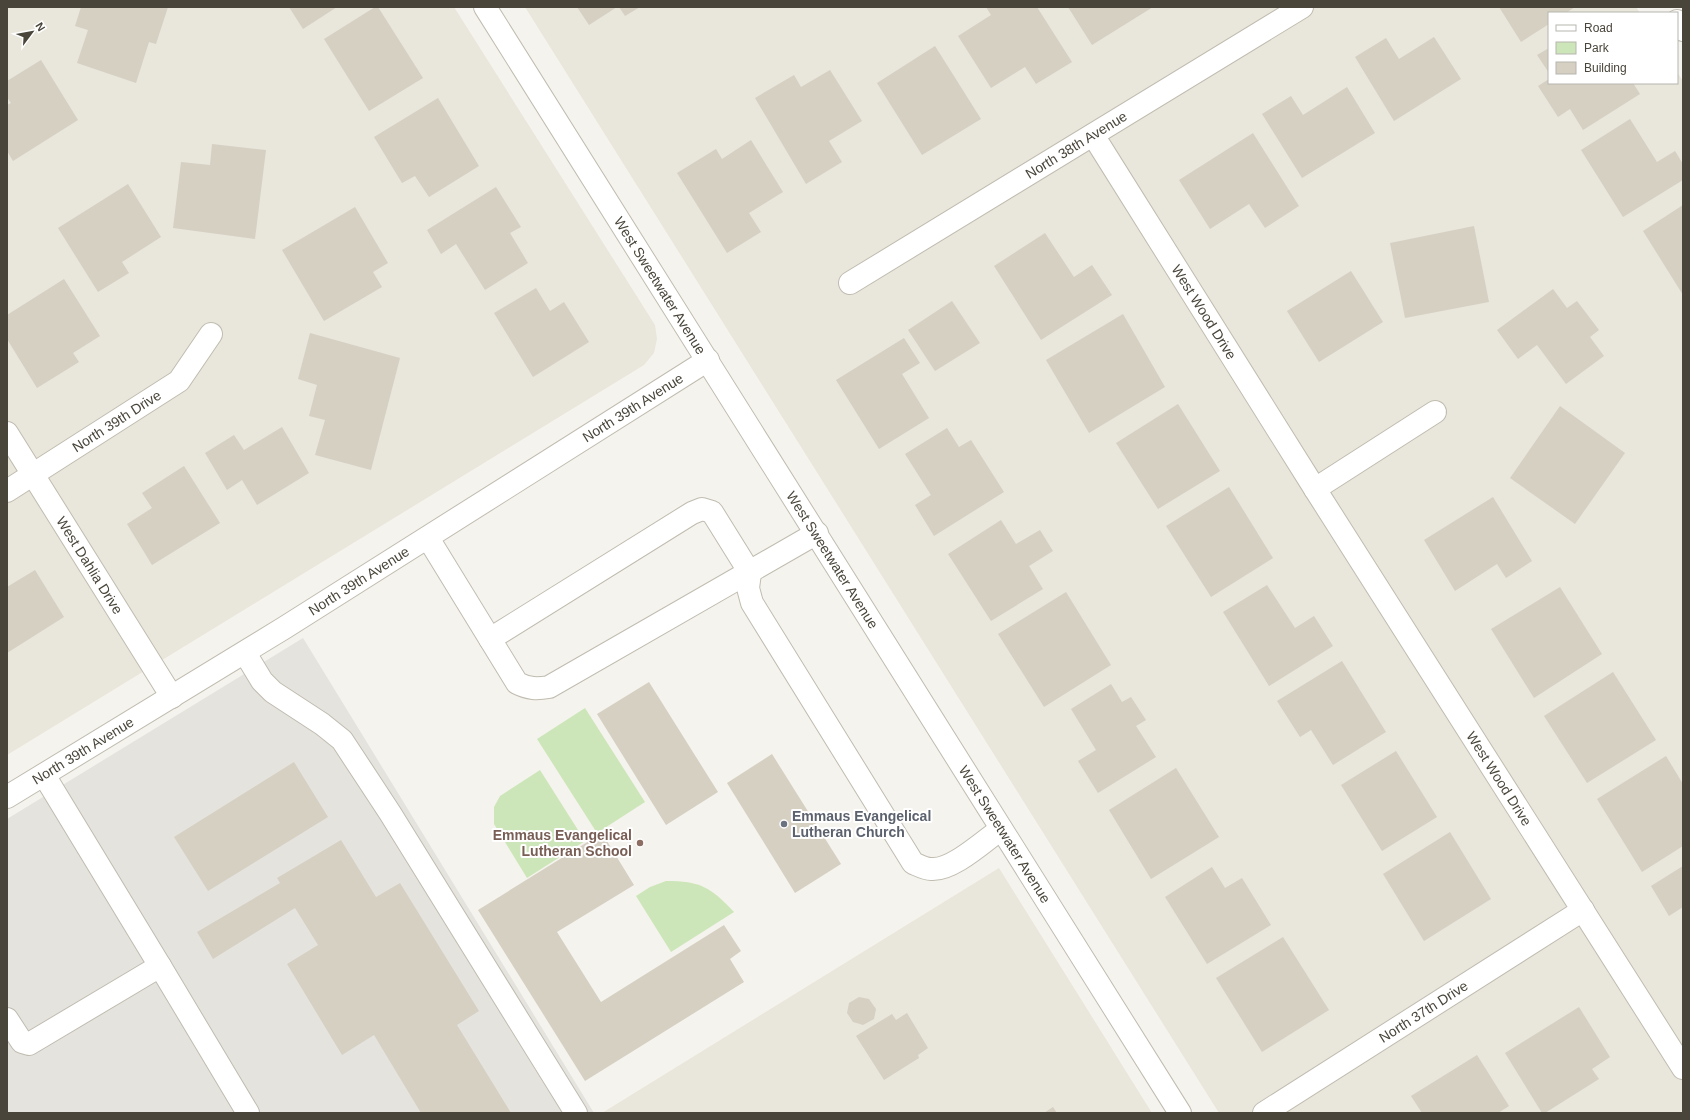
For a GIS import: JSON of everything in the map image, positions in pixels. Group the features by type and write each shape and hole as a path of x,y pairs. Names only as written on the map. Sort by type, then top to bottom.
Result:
{"street":[{"name":"West Sweetwater Avenue","path":"485,7 1180,1113"},
{"name":"North 38th Avenue","path":"850,283 1302,7"},
{"name":"West Wood Drive","path":"1093,135 1315,489 1683,1068"},
{"name":"North 39th Drive","path":"7,491 179,381 211,334"},
{"name":"North 39th Avenue","path":"7,797 245,653 708,360"},
{"path":"1315,489 1435,412"},
{"name":"West Dahlia Drive","path":"7,434 172,697"},
{"path":"490,639 692,513 702,509 712,512 750,573 748,588 752,603 913,863 930,869 944,867 958,860 1001,829"},
{"path":"428,538 517,684 528,689 539,689 549,686 817,534"},
{"path":"245,653 262,681 273,692 322,724 342,740 390,813 576,1113"},
{"path":"44,775 248,1113"},
{"name":"North 37th Drive","path":"1264,1113 1583,910"},
{"path":"7,1019 22,1042 29,1044 160,966"}],"shaded area":[{"path":"7,7 454,7 655,325 657,339 654,353 644,365 7,755"},
{"path":"525,7 1636,7 1639,12 1548,12 1548,84 1678,84 1678,74 1683,81 1683,1113 1219,1113"},
{"path":"303,638 594,1113 7,1113 7,819"},
{"path":"999,868 1152,1113 602,1113"}],"green space":[{"path":"585,708 645,802 597,833 537,739"},
{"path":"540,770 585,841 527,878 494,824 494,807 500,796"},
{"path":"666,881 688,882 704,887 711,891 734,912 671,952 636,896 650,887"}],"building":[{"path":"81,7 168,7 156,44 149,42 136,83 77,63 88,30 75,26"},
{"path":"289,7 337,7 303,29"},
{"path":"375,7 378,7 423,78 369,111 324,39"},
{"path":"577,7 617,7 589,25"},
{"path":"619,7 640,7 625,16"},
{"path":"986,7 1037,7 1072,62 1036,84 1025,67 991,88 958,36 991,15"},
{"path":"1068,7 1153,7 1092,45"},
{"path":"1499,7 1575,7 1568,12 1548,12 1548,25 1521,42"},
{"path":"1434,37 1461,79 1394,121 1355,57 1386,38 1399,59"},
{"path":"935,46 981,119 922,155 877,83"},
{"path":"1548,49 1548,72 1537,55"},
{"path":"41,60 78,120 13,161 7,151 7,105 11,103 7,97 7,81"},
{"path":"830,70 862,121 829,141 842,162 806,184 755,98 794,75 801,87"},
{"path":"1548,80 1548,84 1634,84 1640,94 1583,130 1570,109 1558,117 1538,86"},
{"path":"1347,87 1375,133 1302,178 1262,114 1291,96 1303,115"},
{"path":"438,98 479,166 429,197 415,176 402,183 374,137"},
{"path":"1630,119 1657,162 1675,151 1683,164 1683,180 1623,217 1581,150"},
{"path":"1253,133 1299,206 1265,228 1249,204 1210,229 1179,180"},
{"path":"751,140 783,192 749,213 761,232 727,253 677,173 716,149 722,159"},
{"path":"212,144 266,150 255,239 173,228 181,162 210,165"},
{"path":"128,184 161,237 122,262 129,273 98,292 58,228"},
{"path":"496,187 521,227 510,233 528,263 485,290 456,244 441,254 427,230"},
{"path":"1683,205 1683,295 1643,231"},
{"path":"355,207 388,263 373,272 382,287 324,321 282,250"},
{"path":"1474,226 1489,302 1405,318 1390,243"},
{"path":"1045,233 1074,277 1092,265 1112,295 1041,340 994,266"},
{"path":"1351,271 1383,322 1319,362 1287,311"},
{"path":"64,279 100,336 73,353 79,362 37,388 7,339 7,315"},
{"path":"536,288 550,311 564,302 589,342 533,377 494,313"},
{"path":"1553,289 1567,308 1577,301 1599,330 1590,337 1604,356 1566,384 1537,345 1518,359 1497,330"},
{"path":"952,301 980,343 935,371 908,330"},
{"path":"1123,314 1165,387 1089,433 1046,360"},
{"path":"310,333 400,358 371,470 315,455 325,420 309,416 317,385 298,379"},
{"path":"904,338 920,363 902,374 929,418 879,449 836,380"},
{"path":"1178,404 1220,471 1158,509 1116,443"},
{"path":"1560,406 1625,453 1575,524 1510,478"},
{"path":"282,427 309,473 257,505 242,480 227,490 205,453 234,435 244,450"},
{"path":"947,428 959,447 971,440 1004,492 934,536 915,505 931,495 905,454"},
{"path":"184,466 220,523 152,565 127,524 152,508 142,493"},
{"path":"1229,487 1273,558 1211,597 1166,526"},
{"path":"1493,497 1532,561 1506,578 1497,564 1455,591 1424,540"},
{"path":"1001,520 1016,544 1040,530 1053,551 1029,566 1043,589 991,621 948,554"},
{"path":"35,570 64,617 7,653 7,587"},
{"path":"1267,585 1295,628 1314,616 1333,646 1269,686 1223,612"},
{"path":"1560,587 1602,654 1534,698 1491,629"},
{"path":"1066,592 1111,665 1044,707 998,634"},
{"path":"1342,661 1386,732 1333,765 1311,730 1300,737 1277,701"},
{"path":"1613,672 1656,740 1587,783 1544,716"},
{"path":"649,682 718,792 666,825 597,714"},
{"path":"1111,684 1122,702 1131,697 1146,720 1136,726 1156,757 1098,793 1078,761 1096,750 1071,709"},
{"path":"1396,751 1437,817 1382,851 1341,785"},
{"name":"Emmaus Evangelical Lutheran Church","path":"772,754 841,864 795,893 727,783"},
{"path":"1666,756 1683,784 1683,846 1642,872 1597,799"},
{"path":"294,762 328,817 208,891 174,837"},
{"path":"1176,768 1219,837 1151,879 1109,810"},
{"path":"1450,832 1491,899 1424,941 1383,874"},
{"path":"602,833 634,885 557,932 601,1002 724,925 741,951 730,959 744,982 585,1081 478,910"},
{"path":"341,840 376,897 400,883 479,1011 457,1025 511,1113 421,1113 374,1035 342,1055 287,964 318,945 295,908 213,959 197,932 280,883 277,878"},
{"path":"1683,866 1683,907 1669,916 1651,886"},
{"path":"1212,867 1225,888 1242,878 1271,925 1207,964 1165,897"},
{"path":"1283,937 1329,1010 1262,1052 1216,978"},
{"path":"859,997 869,999 876,1009 874,1019 863,1025 853,1022 847,1013 849,1003"},
{"path":"1579,1007 1610,1057 1592,1069 1599,1079 1545,1113 1542,1113 1505,1053"},
{"path":"907,1013 928,1048 918,1055 919,1058 884,1080 856,1036 892,1014 896,1020"},
{"path":"1477,1055 1509,1106 1498,1113 1422,1113 1411,1096"},
{"path":"1053,1107 1057,1113 1044,1113"}],"place":[{"name":"Emmaus Evangelical Lutheran Church","path":"784,824"},
{"name":"Emmaus Evangelical Lutheran School","path":"640,843"}]}
